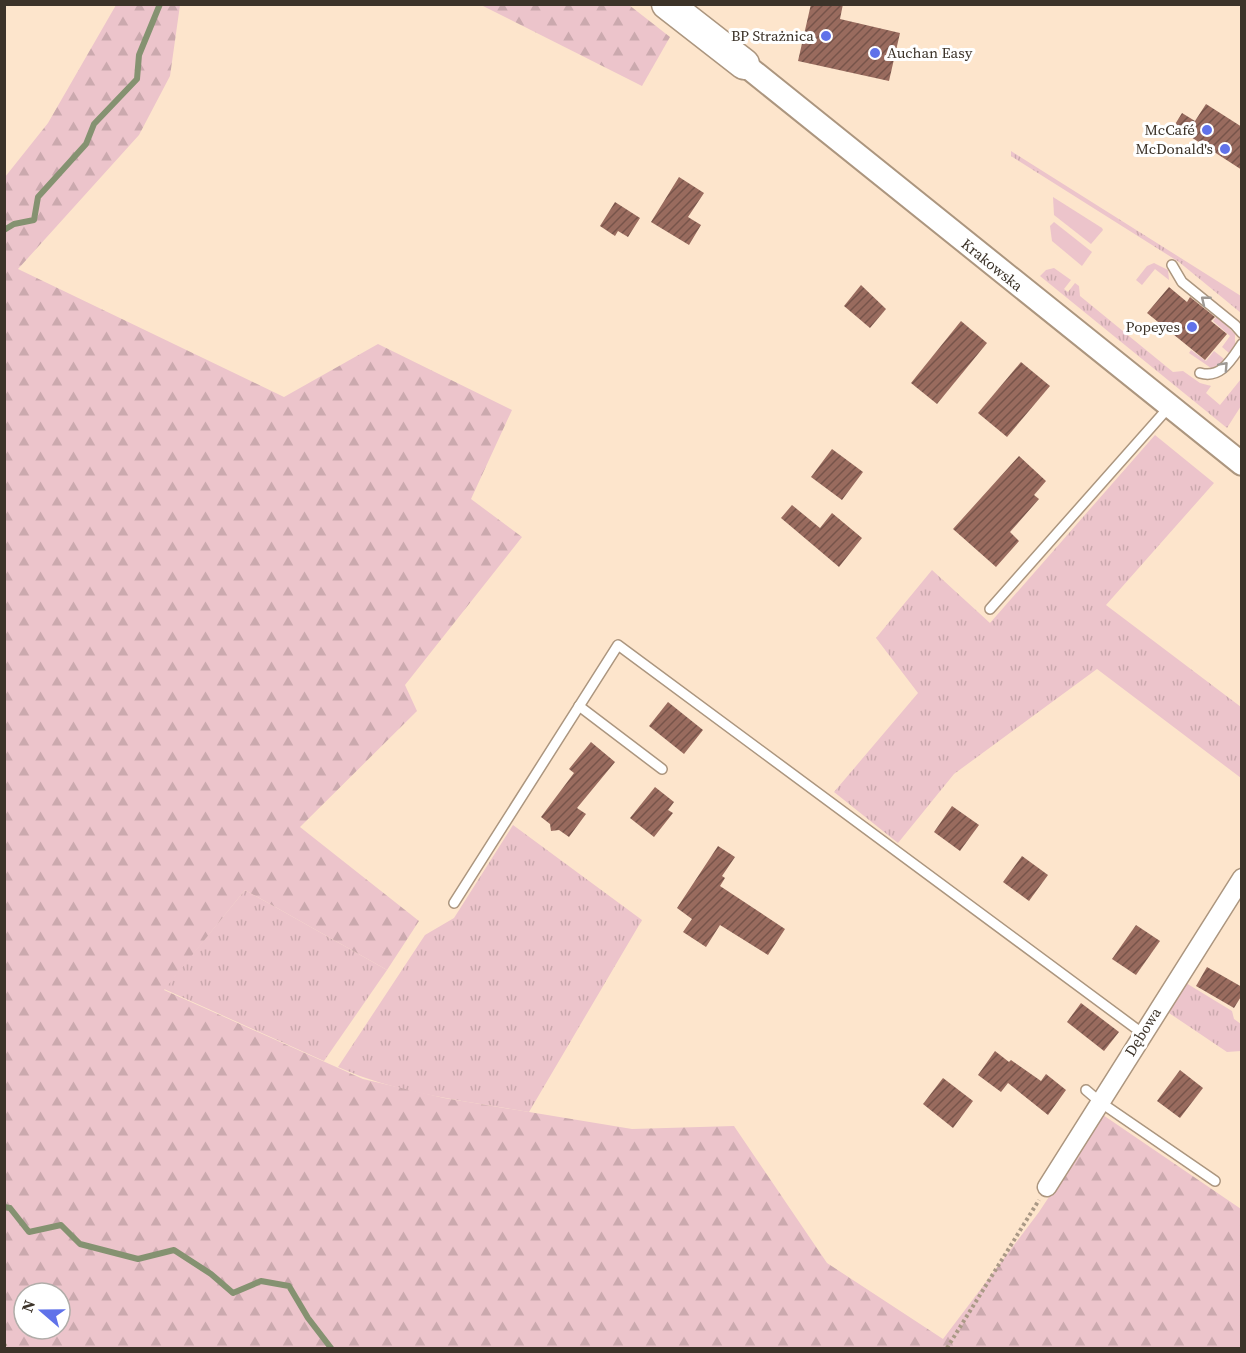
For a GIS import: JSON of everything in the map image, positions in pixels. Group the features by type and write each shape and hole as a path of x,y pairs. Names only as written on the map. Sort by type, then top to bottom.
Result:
{"highway":[{"path":"667,4 744,64"}],"street":[{"name":"Krakowska","path":"744,64 1242,464"},
{"name":"Dębowa","path":"1047,1187 1093,1096 1142,1033 1242,878"}],"lane":[{"path":"1172,265 1182,282 1242,333"},
{"path":"1200,373 1213,375 1220,372 1242,344"},
{"path":"990,609 1169,406"},
{"path":"454,903 618,645 1142,1033"},
{"path":"579,706 662,769"},
{"path":"1093,1096 1215,1181"}],"path":[{"path":"947,1348 1047,1187"},
{"path":"4,1344 8,1348"}],"green space":[{"path":"116,5 180,5 170,76 139,135 18,269 284,397 378,344 512,410 471,499 522,537 405,685 417,711 300,827 419,921 387,970 245,890 164,990 363,1079 444,1098 632,1129 734,1126 827,1263 943,1339 1039,1212 1103,1115 1241,1209 1241,1348 5,1348 5,177 48,123"},
{"path":"481,5 629,5 670,37 642,86"},
{"path":"1011,151 1241,296 1241,313 1179,262 1011,156"},
{"path":"1053,197 1102,228 1103,230 1091,244 1054,215"},
{"path":"1054,222 1092,252 1082,266 1052,241 1050,226"},
{"path":"1154,263 1168,270 1169,280 1155,269 1142,285 1136,280 1147,266"},
{"path":"1054,268 1071,280 1064,289 1068,292 1075,283 1079,286 1080,296 1173,372 1183,371 1200,383 1211,386 1206,393 1220,405 1241,379 1241,406 1227,428 1040,276 1046,270"},
{"path":"1217,316 1235,334 1235,344 1229,353 1222,347 1230,336 1213,321"},
{"path":"1191,350 1206,361 1214,351 1224,359 1219,365 1211,368 1189,353"},
{"path":"1155,435 1214,483 1106,605 1241,707 1241,778 1097,669 954,774 898,843 834,792 918,693 876,638 932,570 990,623"},
{"path":"513,825 642,920 529,1112 408,1090 338,1067 425,935 454,918"},
{"path":"245,890 387,970 324,1061 164,989"},
{"path":"1186,983 1232,1011 1234,1019 1241,1024 1241,1051 1227,1052 1169,1013"}],"building":[{"path":"811,4 843,4 840,19 900,33 889,81 798,61"},
{"name":"McDonald's","path":"1206,104 1242,127 1242,170 1174,126 1182,113 1195,121"},
{"path":"679,177 704,193 688,217 701,225 689,245 651,222"},
{"path":"615,202 640,218 628,237 618,231 615,236 600,226"},
{"path":"861,285 886,309 870,328 844,306"},
{"name":"Popeyes","path":"1169,287 1187,302 1190,297 1215,317 1211,321 1227,334 1205,360 1147,313"},
{"path":"961,321 987,343 937,404 911,383"},
{"path":"1021,362 1050,386 1007,437 978,413"},
{"path":"832,449 863,472 842,500 811,477"},
{"path":"1019,456 1046,481 1034,495 1039,499 1010,532 1019,541 996,567 953,529"},
{"path":"792,505 820,528 832,513 862,538 839,567 781,518"},
{"path":"668,702 703,730 684,754 649,726"},
{"path":"591,742 615,762 577,808 586,814 569,837 559,830 551,831 550,824 541,817 574,773 569,769"},
{"path":"655,787 674,802 668,810 673,813 654,837 630,818"},
{"path":"952,806 979,825 960,851 934,832"},
{"path":"718,846 735,857 722,876 725,878 720,886 785,929 768,955 720,925 706,947 683,932 692,919 677,908"},
{"path":"1022,856 1048,875 1029,901 1003,882"},
{"path":"1136,925 1160,941 1136,975 1112,959"},
{"path":"1207,967 1242,987 1242,995 1234,1008 1196,986"},
{"path":"1081,1003 1119,1032 1104,1051 1067,1022"},
{"path":"995,1051 1041,1081 1046,1074 1066,1090 1048,1115 1008,1083 1001,1092 978,1075"},
{"path":"1180,1070 1203,1088 1180,1118 1157,1101"},
{"path":"943,1078 973,1101 953,1128 923,1104"}],"waterway":[{"path":"4,230 14,224 34,220 38,197 86,144 94,124 137,79 139,55 160,4"},
{"path":"4,1207 10,1208 29,1232 61,1225 80,1244 138,1259 174,1250 211,1274 233,1293 261,1281 289,1286 308,1318 331,1348"}],"place":[{"name":"BP Strażnica","path":"826,36"},
{"name":"Auchan Easy","path":"875,53"},
{"name":"McCafé","path":"1207,130"},
{"name":"McDonald's","path":"1225,149"},
{"name":"Popeyes","path":"1192,327"}]}
